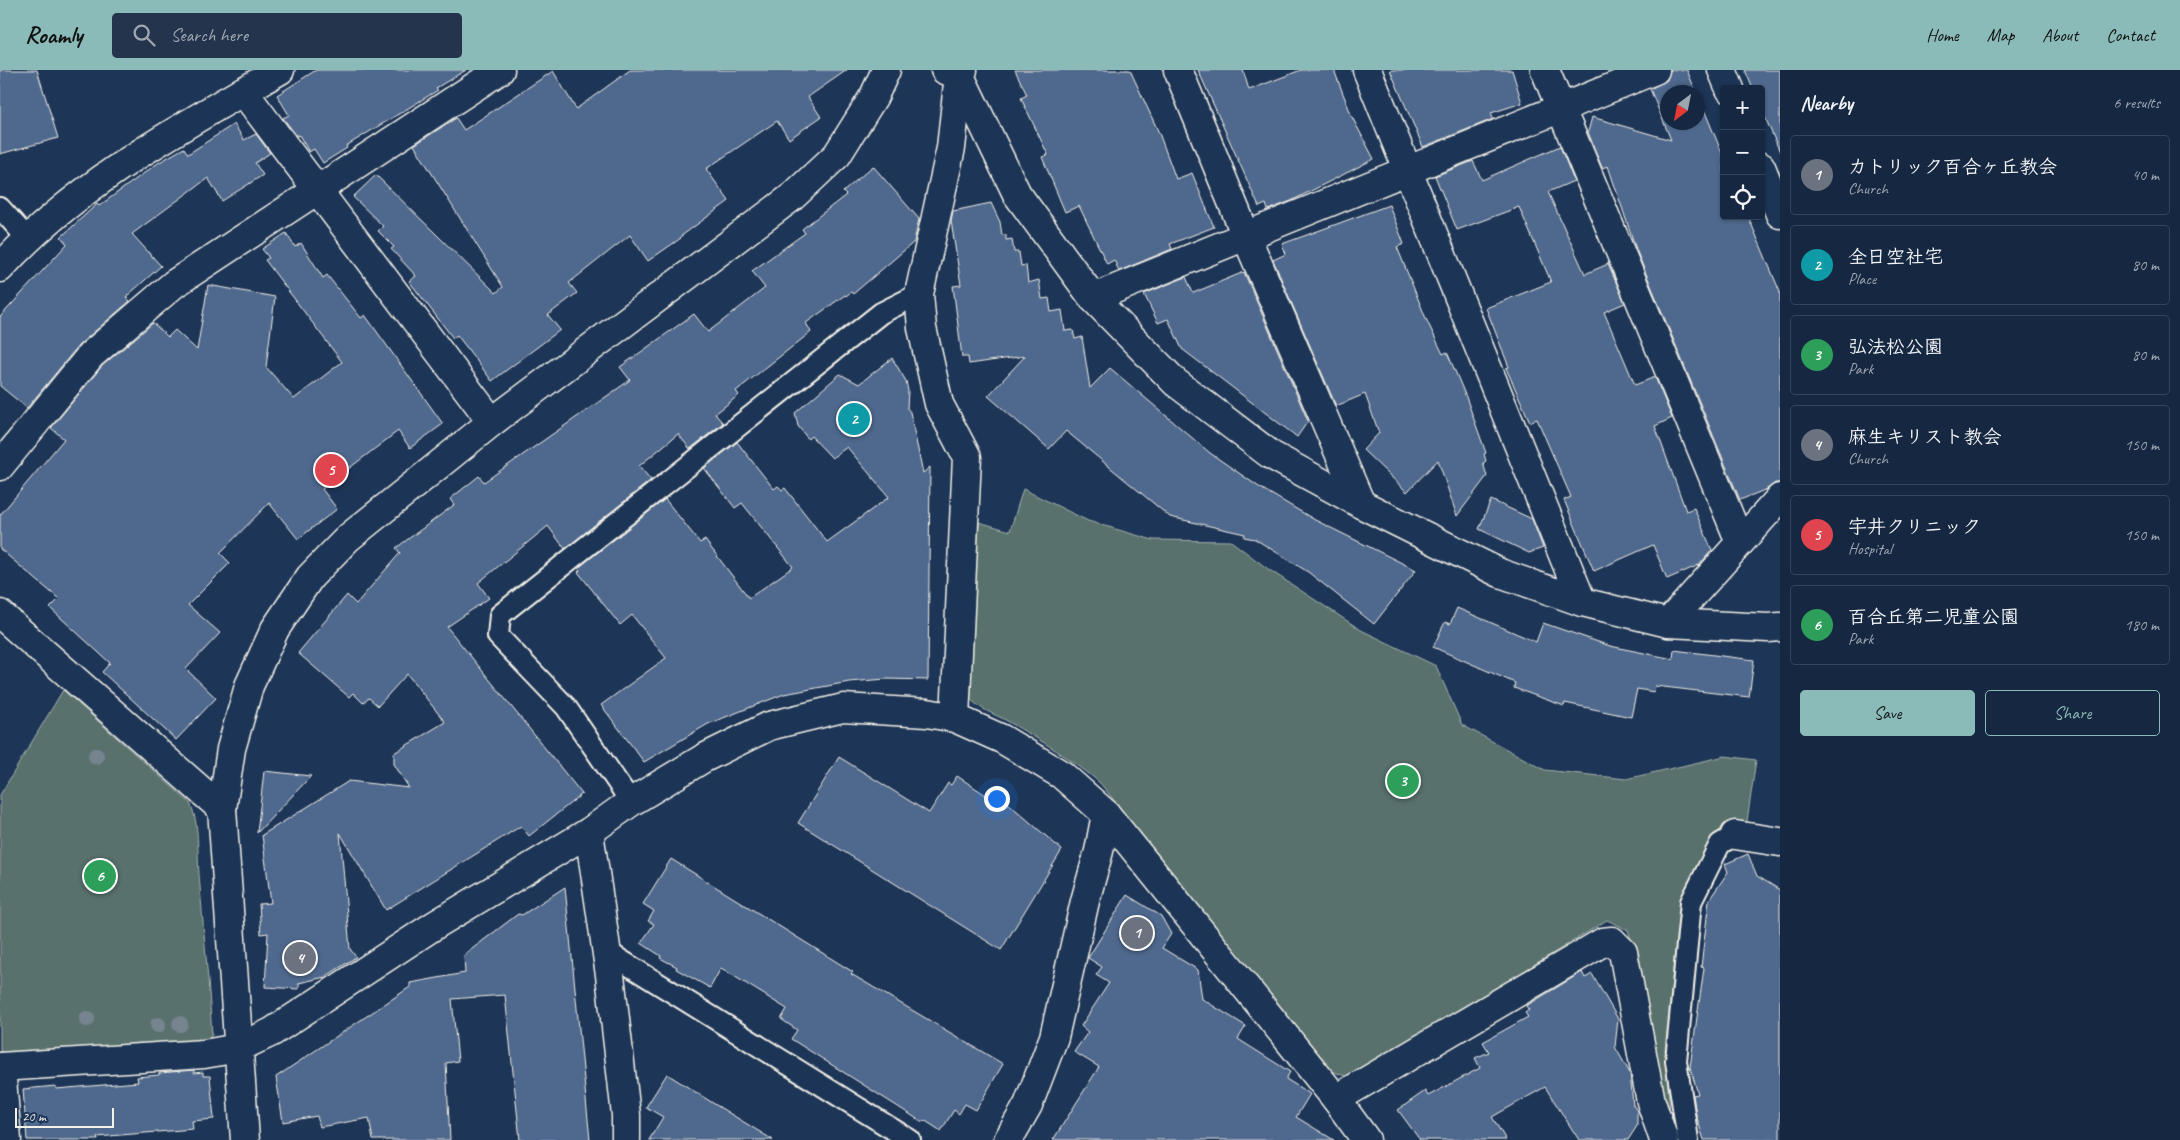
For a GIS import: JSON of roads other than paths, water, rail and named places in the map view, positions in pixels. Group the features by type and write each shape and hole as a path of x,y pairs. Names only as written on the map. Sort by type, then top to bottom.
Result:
{"street":[{"path":"0,268 27,238 96,182 280,70"},
{"path":"0,466 91,355 174,284 500,70"},
{"path":"245,1140 222,809 231,749 249,686 275,629 310,577 348,538 492,422 792,197 837,156 874,96 886,70"},
{"path":"1178,70 1246,236 1361,504"},
{"path":"1368,70 1582,602"},
{"path":"1545,70 1740,542"},
{"path":"1093,298 1655,70"},
{"path":"1722,70 1728,85"},
{"path":"955,718 967,457 939,404 922,328 919,294 951,148 956,72"},
{"path":"956,72 1017,194 1093,298 1175,382 1270,455 1361,504 1500,573 1582,602 1668,623 1768,628 1780,626"},
{"path":"243,91 318,188 492,422"},
{"path":"1764,175 1780,214"},
{"path":"1668,623 1780,498"},
{"path":"0,614 222,809"},
{"path":"7,1140 0,1067 204,1054 238,1048 272,1032 435,925 589,832 631,802 704,758 769,726 843,708 927,712 955,718 1002,739 1062,775 1106,814 1336,1099 1366,1140"},
{"path":"1008,1140 1028,1105 1054,1037 1085,901 1100,850 1106,814"},
{"path":"589,832 626,1116 626,1140"},
{"path":"1735,835 1780,842"},
{"path":"1336,1099 1603,942 1612,941 1623,952 1651,1102 1664,1140"}],"lane":[{"path":"0,208 27,238"},
{"path":"631,802 566,707 498,636 500,615 881,313 919,294"},
{"path":"1688,1140 1676,1061 1691,902 1720,844 1735,835"},
{"path":"606,951 910,1140"}],"place":[{"name":"全日空社宅","path":"854,419"},
{"name":"宇井クリニック","path":"331,470"},
{"name":"弘法松公園","path":"1403,781"},
{"name":"百合丘第二児童公園","path":"100,876"},
{"name":"カトリック百合ヶ丘教会","path":"1137,933"},
{"name":"麻生キリスト教会","path":"300,958"}]}
